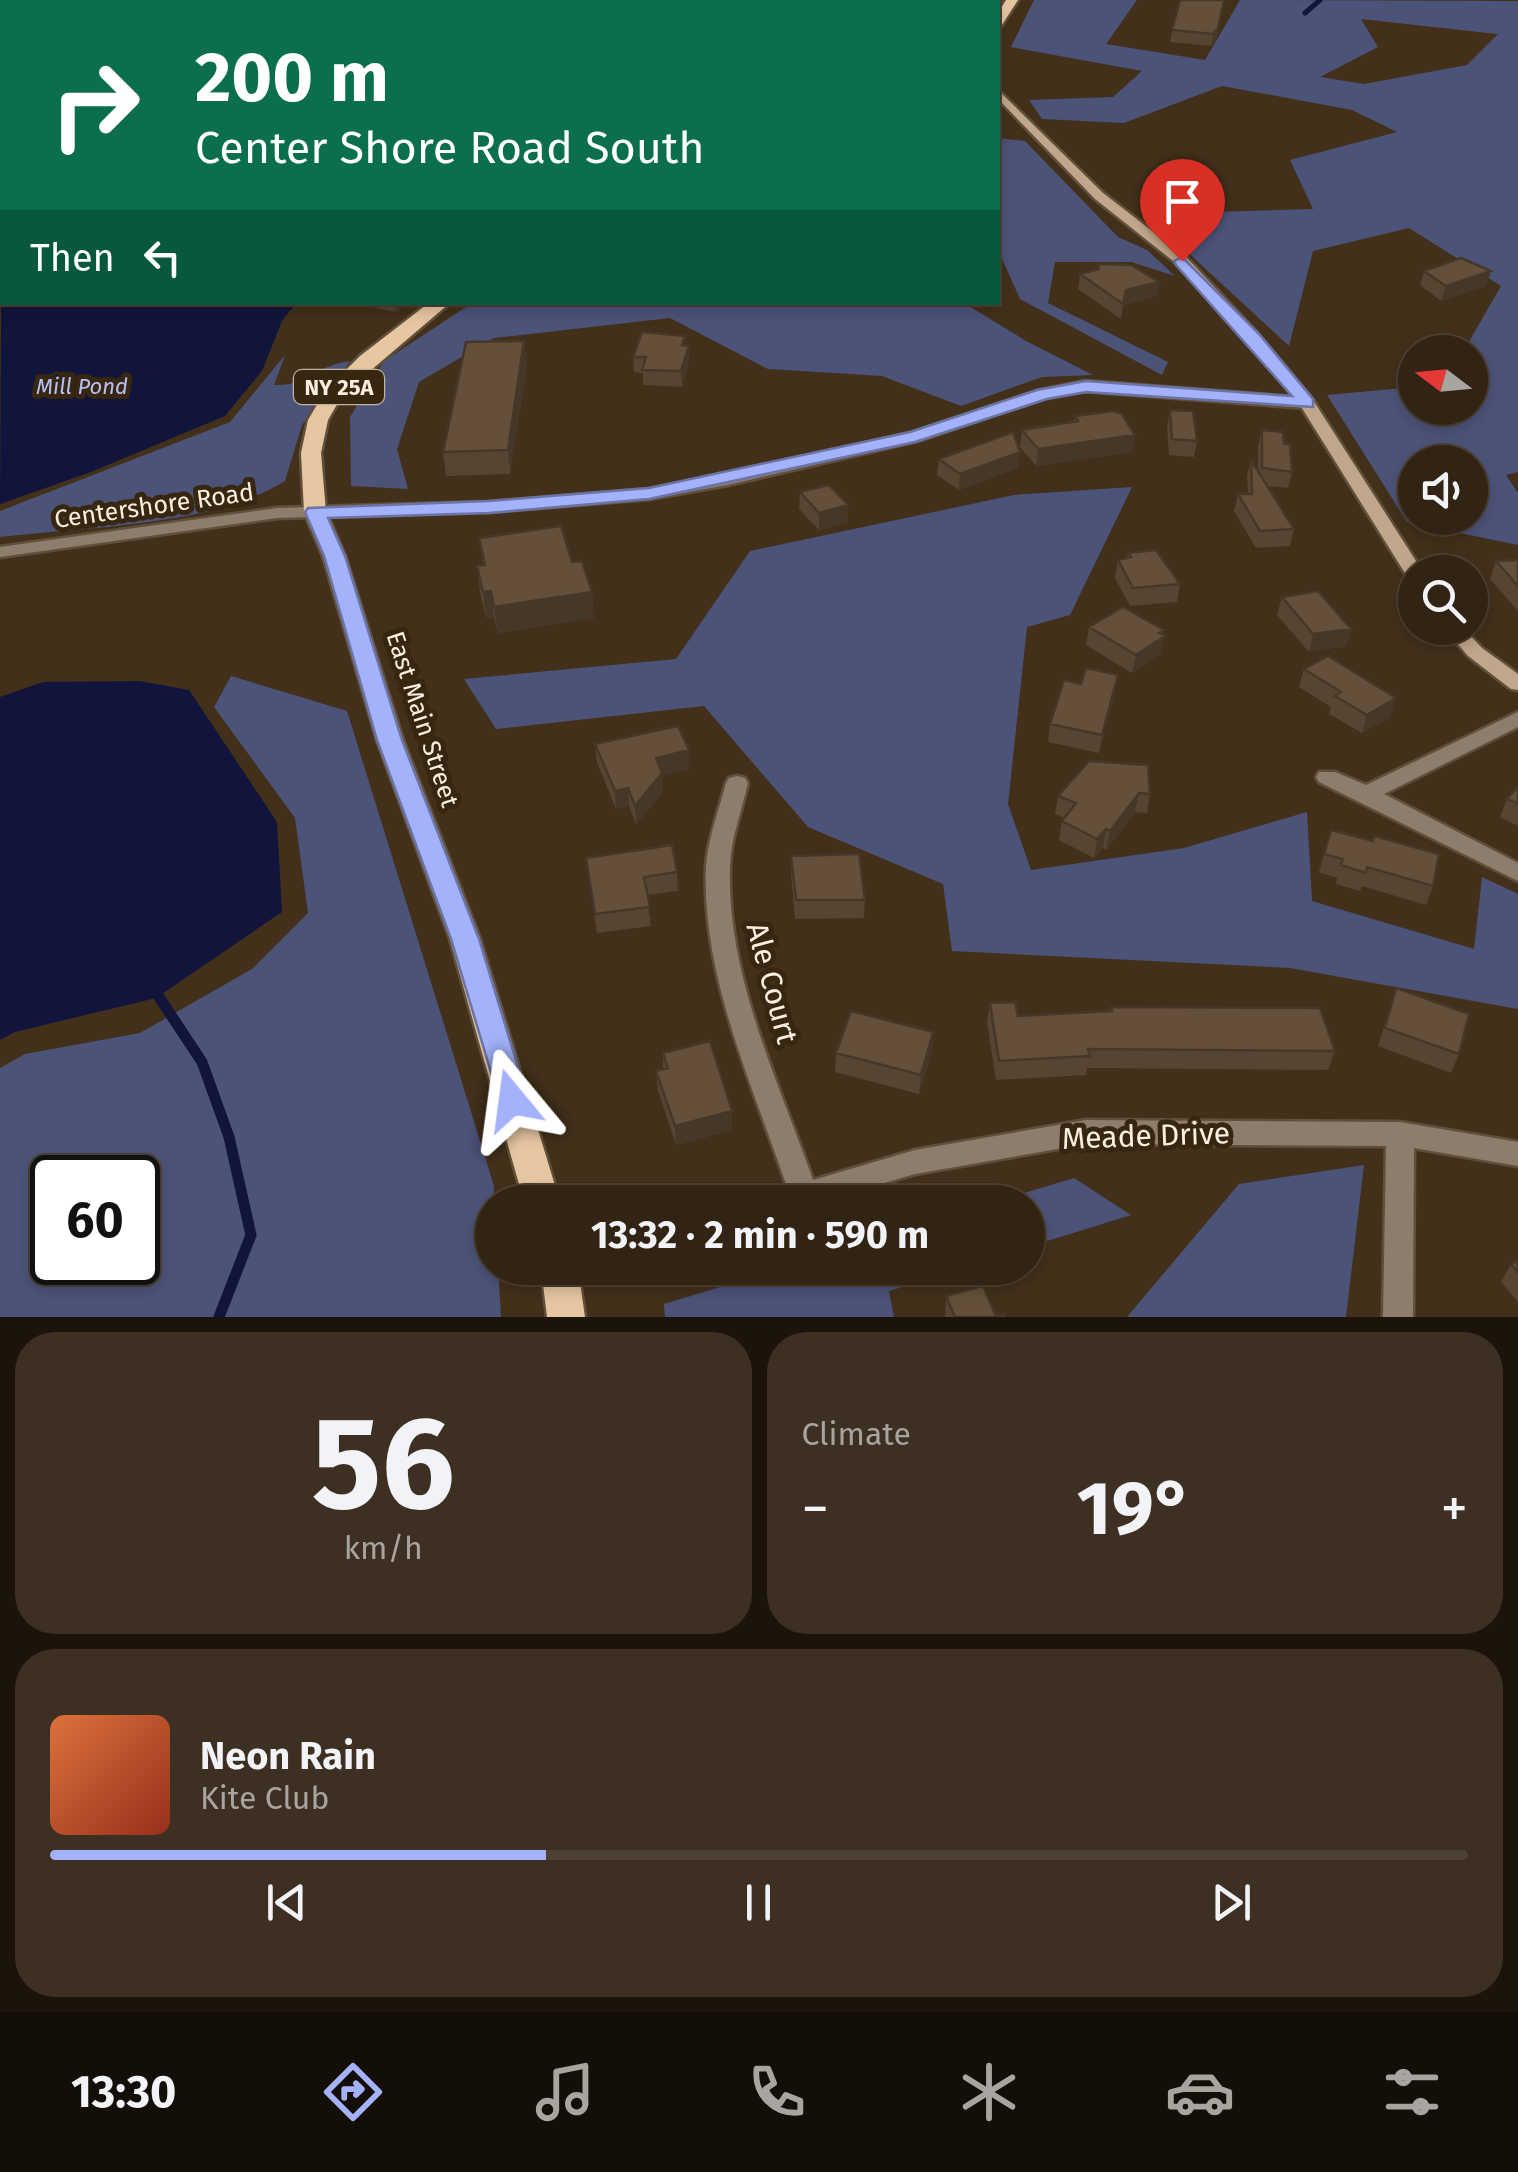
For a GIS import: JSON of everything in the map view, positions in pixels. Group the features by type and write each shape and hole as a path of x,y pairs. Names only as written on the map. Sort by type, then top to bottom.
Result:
{"main road":[{"path":"1000,96 1098,196 1182,261 1253,337 1306,403 1403,555"},
{"name":"East Main Street","path":"438,305 367,360 335,391 318,420 311,453 315,512 334,556 390,740 465,939 537,1185"},
{"path":"1468,645 1518,684"},
{"path":"566,1317 568,1285"}],"street":[{"name":"Centershore Road","path":"0,552 277,513 489,507 649,494 915,436 1043,394 1086,386 1306,403"},
{"path":"1366,794 1518,719"},
{"path":"1326,776 1518,873"},
{"name":"Ale Court","path":"737,783 718,863 719,908 742,1016 788,1185"},
{"name":"Meade Drive","path":"839,1185 915,1162 1086,1132 1400,1134 1518,1154"},
{"path":"1398,1317 1400,1134"}],"shaded area":[{"path":"1034,0 1137,0 1106,44 1205,60 1240,0 1518,1 1518,472 1506,475 1518,493 1518,545 1470,535 1488,535 1488,445 1398,445 1398,508 1327,395 1398,389 1398,425 1488,425 1488,335 1473,335 1501,286 1409,228 1313,251 1289,346 1146,214 1313,209 1290,160 1397,132 1352,110 1222,86 1124,123 1042,119 1029,100 1113,97 1142,71 1011,47","holes":["1361,19 1497,34 1467,65 1364,84 1320,77 1378,47"]},
{"path":"1000,138 1025,141 1118,237 1147,250 1175,276 1131,262 1055,262 1048,303 1168,362 1162,375 1020,299 1000,254"},
{"path":"469,305 967,305 1093,375 1042,377 961,406 882,376 768,369 670,318 494,338 419,382 397,449 408,489 351,486 350,417 384,361"},
{"path":"285,355 274,385 296,382 350,361 302,425 285,481 256,496 186,516 0,537 0,511 230,422"},
{"path":"1132,487 1070,615 1027,627 1008,804 1031,870 1184,848 1307,812 1312,901 1474,949 1482,877 1518,894 1518,1009 1290,968 952,951 943,884 808,827 704,706 496,729 464,679 676,659 750,551 1014,495"},
{"path":"231,676 347,711 494,1185 475,1185 475,1285 499,1285 501,1317 0,1317 0,1068 25,1054 140,1033 252,969 308,913 295,818 214,707"},
{"path":"1364,1165 1346,1317 1127,1317 1239,1184"},
{"path":"1074,1178 1131,1215 1045,1242 1045,1187"},
{"path":"727,1285 909,1285 889,1291 894,1317 665,1317 664,1304"}],"water":[{"name":"Mill Pond","path":"1,305 294,305 282,321 262,371 225,416 91,472 0,504"},
{"path":"140,681 189,690 277,822 282,912 156,998 15,1032 0,1040 0,697 43,682"}],"building":[{"path":"1180,0 1224,0 1213,34 1172,30"},
{"path":"1461,258 1491,271 1446,286 1424,271"},
{"path":"1099,264 1131,265 1159,282 1126,290 1123,304 1080,274 1099,269"},
{"path":"642,332 685,336 682,345 689,346 681,371 642,370 646,357 633,357"},
{"path":"524,341 508,450 443,452 466,342"},
{"path":"1170,410 1193,411 1197,441 1172,439"},
{"path":"1114,411 1122,414 1135,435 1038,449 1022,430 1078,421 1075,416"},
{"path":"1262,430 1283,432 1284,444 1290,444 1292,472 1262,468"},
{"path":"1013,432 1020,452 960,474 939,459"},
{"path":"1251,460 1294,529 1260,531 1238,494 1252,494"},
{"path":"829,485 848,505 819,513 800,492"},
{"path":"561,526 572,562 582,561 592,592 494,607 491,591 483,592 477,566 485,565 479,538"},
{"path":"1156,550 1180,584 1133,588 1118,560 1131,557 1128,553"},
{"path":"1518,560 1518,586 1496,561"},
{"path":"1318,591 1351,629 1313,634 1282,597"},
{"path":"1123,607 1164,630 1159,633 1165,636 1136,655 1089,627"},
{"path":"1328,656 1396,698 1367,715 1335,696 1341,692 1304,669"},
{"path":"1086,668 1118,675 1102,735 1050,724 1064,680 1081,684"},
{"path":"678,726 689,750 656,758 662,773 635,806 628,788 615,791 595,744"},
{"path":"1089,761 1148,765 1150,794 1139,793 1110,831 1106,829 1097,839 1062,821 1076,803 1058,796"},
{"path":"1518,786 1518,804 1507,799"},
{"path":"1331,830 1373,841 1374,836 1439,854 1433,886 1367,867 1366,873 1341,865 1343,859 1324,854"},
{"path":"672,845 677,872 644,877 650,907 595,914 586,858"},
{"path":"859,854 865,900 796,900 791,856"},
{"path":"1396,988 1469,1014 1459,1054 1385,1028"},
{"path":"1015,1002 1018,1016 1112,1011 1111,1007 1320,1008 1335,1051 1088,1049 1090,1056 999,1061 990,1003"},
{"path":"851,1011 933,1032 921,1075 836,1053"},
{"path":"710,1041 732,1111 675,1126 656,1071 668,1068 663,1053"},
{"path":"983,1286 996,1316 1005,1317 955,1317 946,1296"}],"waterway":[{"path":"1305,13 1320,0"},
{"path":"153,988 202,1062 229,1137 251,1235 219,1317"}],"route":[{"path":"512,1100 465,939 390,740 334,556 315,512 489,507 649,494 728,480 915,436 1043,394 1086,386 1306,403 1253,337 1182,261"}]}
